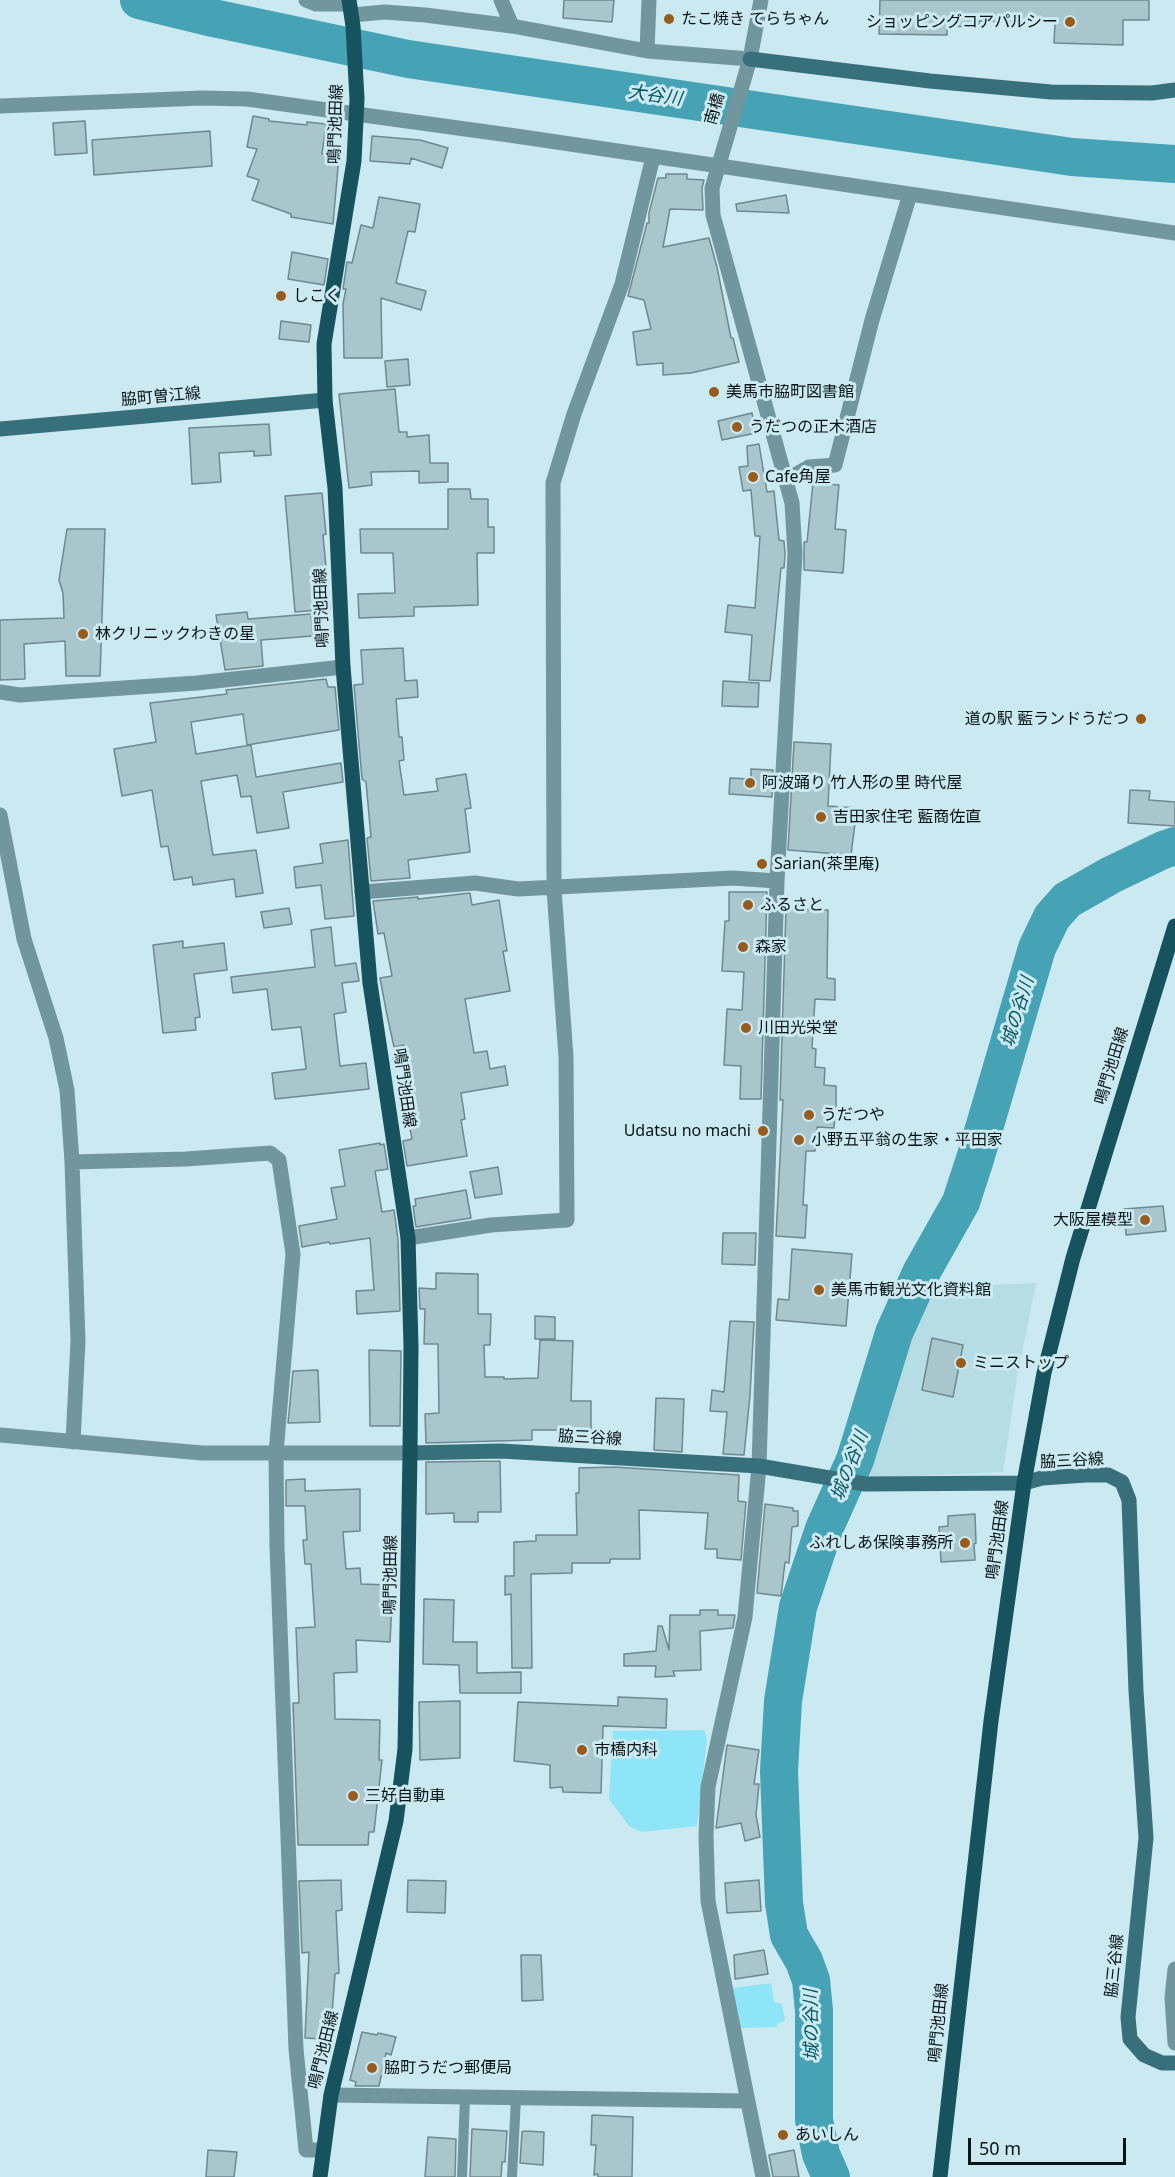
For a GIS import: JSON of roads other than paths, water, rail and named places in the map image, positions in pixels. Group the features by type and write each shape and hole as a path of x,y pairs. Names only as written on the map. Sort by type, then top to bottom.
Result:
{"main road":[{"name":"鳴門池田線","path":"320,2177 332,2095 396,1821 405,1749 410,1453 411,1346 408,1238 370,983 343,667 335,488 325,400 324,344 354,161 357,107 351,11"},
{"path":"747,65 1052,92 1152,93 1175,90"},
{"name":"脇町曽江線","path":"0,429 325,400"},
{"name":"鳴門池田線","path":"940,2177 991,1721 1024,1483 1044,1373 1073,1258 1175,926"},
{"name":"脇三谷線","path":"410,1453 501,1451 759,1466 865,1484 1024,1483 1042,1478 1108,1475 1122,1482 1129,1500 1136,1691 1146,1838 1128,2017 1130,2039 1144,2055 1162,2063 1175,2063"}],"street":[{"path":"306,0 351,11 385,12 512,26 647,51 747,65"},
{"path":"501,0 512,26"},
{"path":"647,51 649,0"},
{"name":"南橋","path":"761,0 747,65 712,188 713,216 792,503 795,554 777,881 759,1466 745,1617 708,1787 706,1836 708,1901 763,2177"},
{"path":"0,106 202,98 357,107 653,157 719,162 910,194 1175,233"},
{"path":"408,1238 491,1225 567,1220 566,1057 554,889 553,483 574,414 622,284 653,157"},
{"path":"786,480 809,467 835,465 872,320 910,194"},
{"path":"0,692 20,695 197,683 343,667"},
{"path":"0,815 24,939 56,1038 67,1090 72,1162 78,1341 73,1442"},
{"path":"362,892 475,883 518,890 734,878 777,881"},
{"path":"72,1162 186,1160 270,1154 279,1160 292,1254 276,1453 277,1547 296,2049 306,2150 323,2150"},
{"path":"0,1435 202,1453 410,1453"},
{"path":"1175,1969 1172,1998 1175,2043"},
{"path":"332,2095 748,2101"}],"lane":[{"path":"462,2177 465,2097"},
{"path":"512,2177 516,2098"}],"waterway":[{"name":"大谷川","path":"139,0 408,59 1072,157 1175,164"},
{"name":"城の谷川","path":"831,2177 821,2154 814,2120 814,2011 811,1980 804,1961 789,1935 784,1903 779,1771 783,1701 798,1607 824,1529 855,1460 894,1333 921,1273 961,1202 1037,948 1052,917 1067,900 1111,875 1175,846"}],"place":[{"name":"たこ焼き てらちゃん","path":"669,19"},
{"name":"ショッピングコアパルシー","path":"1070,22"},
{"name":"しこく","path":"281,296"},
{"name":"美馬市脇町図書館","path":"714,392"},
{"name":"うだつの正木酒店","path":"737,427"},
{"name":"Cafe角屋","path":"753,477"},
{"name":"林クリニックわきの星","path":"83,634"},
{"name":"道の駅 藍ランドうだつ","path":"1141,719"},
{"name":"阿波踊り 竹人形の里 時代屋","path":"750,783"},
{"name":"吉田家住宅 藍商佐直","path":"821,817"},
{"name":"Sarian(茶里庵)","path":"762,864"},
{"name":"ふるさと","path":"748,905"},
{"name":"森家","path":"743,947"},
{"name":"川田光栄堂","path":"746,1028"},
{"name":"うだつや","path":"809,1115"},
{"name":"Udatsu no machi","path":"763,1131"},
{"name":"小野五平翁の生家・平田家","path":"799,1140"},
{"name":"大阪屋模型","path":"1145,1220"},
{"name":"美馬市観光文化資料館","path":"819,1290"},
{"name":"ミニストップ","path":"961,1363"},
{"name":"ふれしあ保険事務所","path":"965,1543"},
{"name":"市橋内科","path":"582,1750"},
{"name":"三好自動車","path":"353,1796"},
{"name":"脇町うだつ郵便局","path":"372,2068"},
{"name":"あいしん","path":"783,2135"}]}
